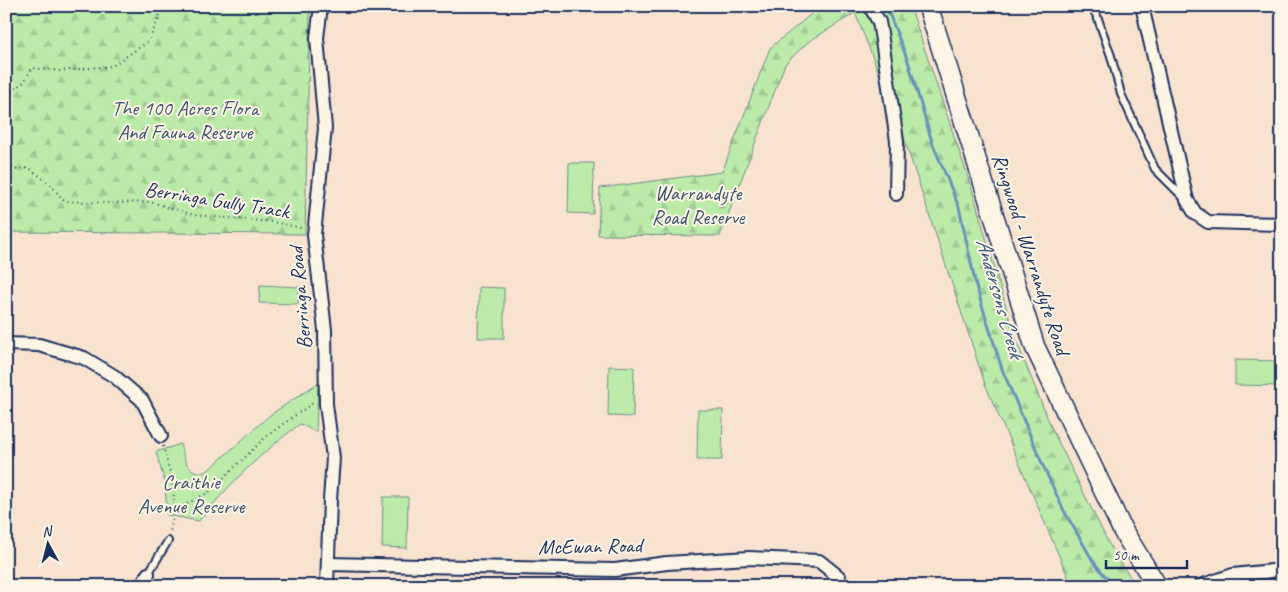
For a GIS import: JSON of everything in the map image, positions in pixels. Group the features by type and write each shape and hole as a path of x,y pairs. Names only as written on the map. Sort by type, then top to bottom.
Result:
{"main road":[{"name":"Ringwood - Warrandyte Road","path":"928,6 1035,347 1123,531 1157,586"}],"street":[{"name":"Berringa Road","path":"321,6 318,38 325,128 314,235 325,330 326,393 333,458 328,586"},
{"path":"870,6 879,22 896,131 896,194"},
{"path":"1142,6 1187,200 1195,213 1208,222 1282,224"},
{"path":"6,344 39,344 91,362 114,376 142,400 161,436"},
{"name":"McEwan Road","path":"328,564 615,570 667,563 758,558 819,561 839,577 839,586"},
{"path":"1200,586 1233,574 1282,570"},
{"path":"141,586 148,574"}],"lane":[{"path":"1090,6 1097,16 1121,94 1155,169 1187,200"},
{"path":"148,574 168,541"}],"path":[{"path":"6,94 24,82 32,68 59,71 112,66 149,41 164,6"},
{"name":"Berringa Gully Track","path":"6,171 29,168 50,184 64,201 107,203 151,202 194,215 264,221 301,227 314,235"},
{"path":"174,511 209,492 268,435 326,393"},
{"path":"161,436 174,491 174,511 168,541"}],"green space":[{"name":"The 100 Acres Flora And Fauna Reserve","path":"6,6 310,6 305,234 6,232"},
{"name":"Warrandyte Road Reserve","path":"821,6 910,6 971,186 1015,338 1052,429 1110,546 1136,586 1072,586 985,384 899,123 855,13 808,42 785,64 720,236 598,235 600,188 722,172 770,48"},
{"path":"569,163 594,163 593,214 568,213"},
{"path":"260,285 299,287 298,304 259,303"},
{"path":"479,287 504,288 504,338 478,338"},
{"path":"1235,360 1282,361 1282,386 1235,385"},
{"path":"609,366 634,367 633,417 608,416"},
{"name":"Craithie Avenue Reserve","path":"318,383 316,432 300,424 247,469 199,521 167,515 165,483 156,452 180,444 187,465 194,471 206,472 270,415"},
{"path":"698,410 723,410 722,460 697,460"},
{"path":"383,497 408,497 407,548 382,547"}],"waterway":[{"name":"Andersons Creek","path":"886,6 908,61 932,142 959,207 976,286 1002,369 1063,509 1093,561 1113,586"}]}
